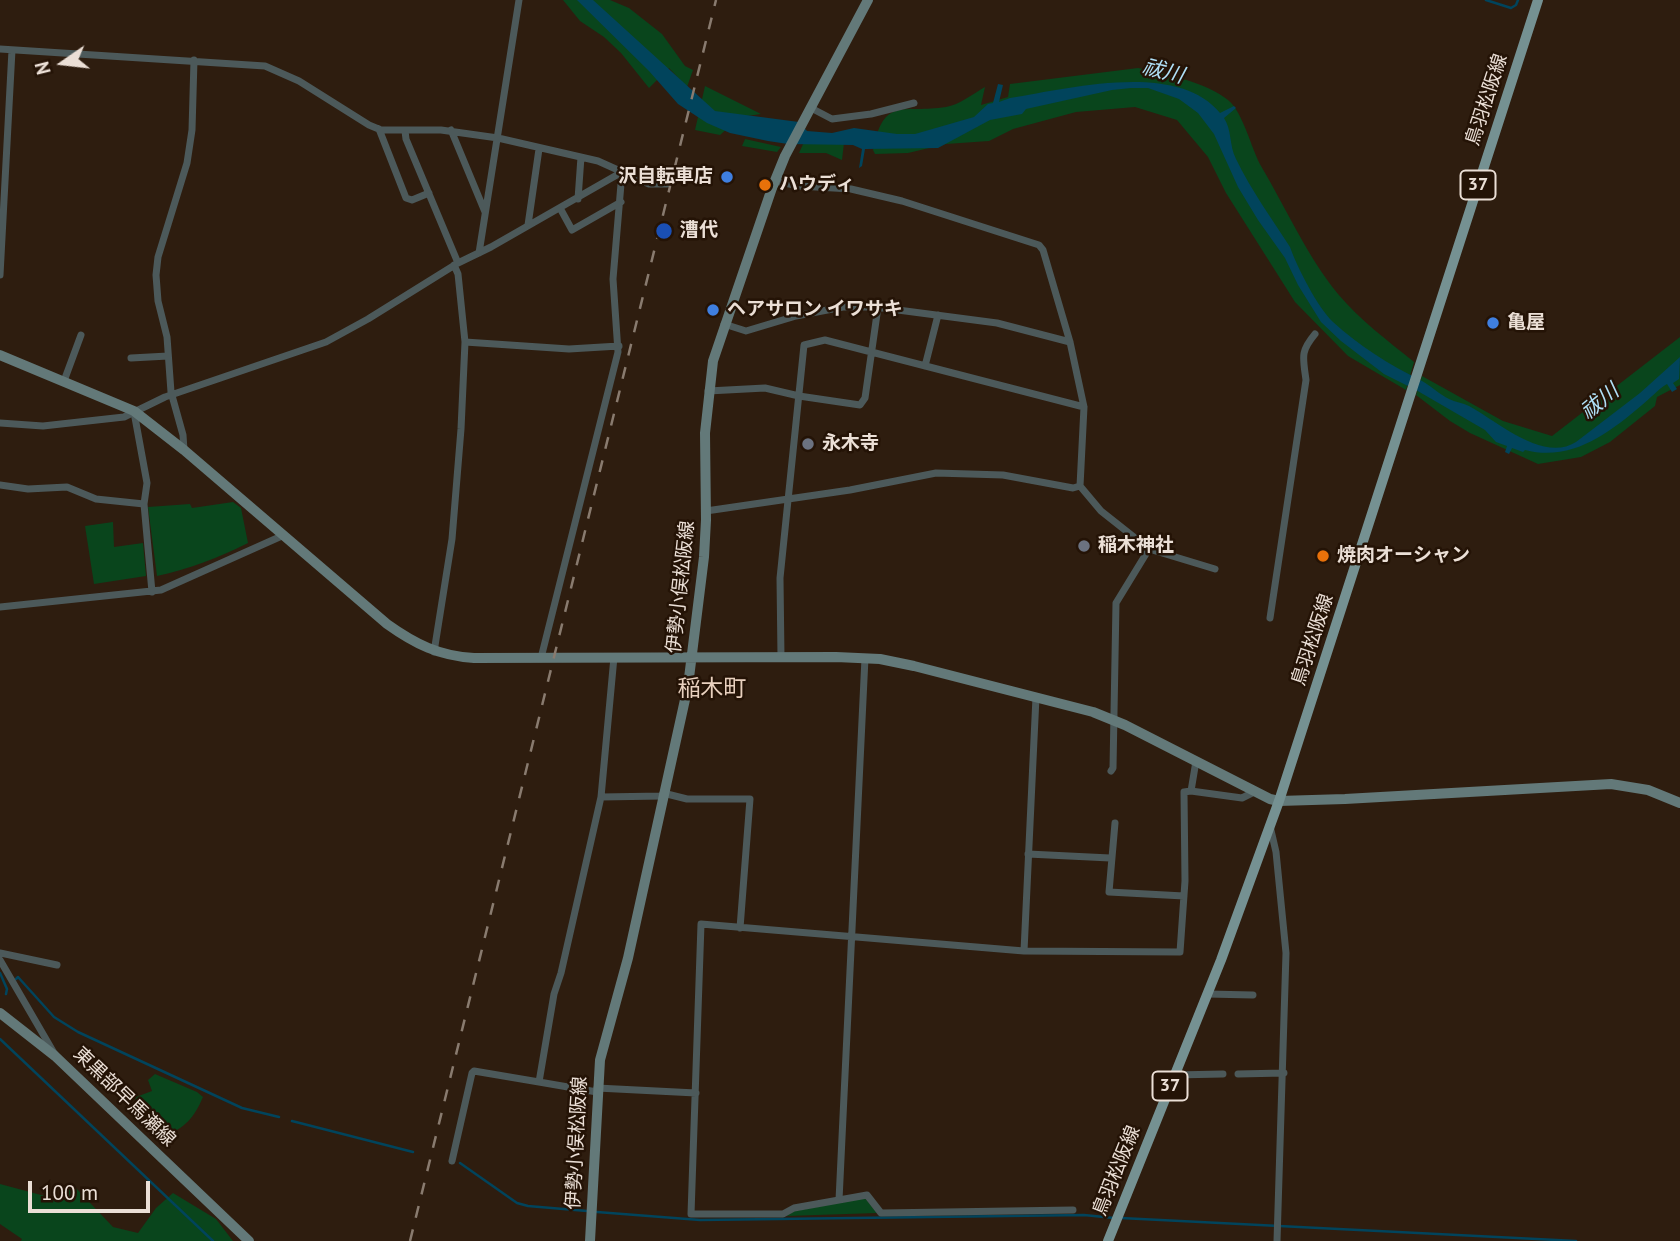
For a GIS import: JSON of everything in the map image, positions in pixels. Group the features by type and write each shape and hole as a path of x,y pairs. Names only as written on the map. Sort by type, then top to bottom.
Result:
{"main road":[{"name":"鳥羽松阪線","path":"1108,1241 1207,994 1279,801 1538,0"}],"street":[{"path":"479,253 519,0"},
{"name":"伊勢小俣松阪線","path":"590,1241 597,1090 604,1043 626,968 663,794 667,788 691,659 702,576 706,511 704,446 713,361 785,156 868,0"},
{"path":"0,49 194,60 273,68 379,129 451,130 498,138 613,166 649,184 667,184"},
{"path":"0,275 12,50"},
{"path":"184,450 183,435 172,397 167,337 156,293 156,267 187,163 192,130 194,60"},
{"path":"811,110 832,119 870,114 914,103"},
{"path":"379,129 406,198 412,200 429,193"},
{"path":"451,130 485,213"},
{"path":"405,131 456,264 465,342 452,539 434,652"},
{"path":"528,225 539,149"},
{"path":"578,199 581,158"},
{"path":"0,423 23,426 70,424 124,417 165,397 172,397 326,342 456,264 578,199 622,172"},
{"path":"541,658 617,360 619,346 612,279 622,172"},
{"path":"775,181 799,186 852,189 902,201 1039,245 1043,250 1070,342 1084,407 1080,486 1101,511 1149,549 1215,569"},
{"path":"560,208 572,230 621,202"},
{"path":"724,324 746,331 796,316 843,307 878,307 997,323 1070,342"},
{"path":"708,391 765,388 860,405 863,403 878,307"},
{"path":"925,366 938,315"},
{"path":"1270,618 1306,380 1302,354 1315,334"},
{"path":"64,381 81,335"},
{"path":"781,657 780,578 804,345 825,340 1084,407"},
{"path":"465,342 569,349 619,346"},
{"path":"0,355 134,411 184,450 387,624 414,643 434,652 456,657 865,658 914,666 1114,720 1279,801 1302,802 1611,784 1648,790 1680,803"},
{"path":"131,358 168,356"},
{"path":"134,411 147,483 144,504 152,592"},
{"path":"706,511 850,490 936,473 1003,475 1073,488 1080,486"},
{"path":"0,485 29,489 66,487 96,499 144,504"},
{"path":"0,607 93,595 152,592 284,535"},
{"path":"1111,771 1116,603 1149,549"},
{"path":"539,1082 554,993 561,973 601,797 614,657"},
{"path":"839,1200 865,658"},
{"path":"1024,951 1036,697"},
{"path":"1191,791 1196,761"},
{"path":"1073,1210 881,1213 867,1195 794,1208 783,1214 691,1213 701,924 1024,951 1181,952 1186,861 1184,792 1242,798 1255,791"},
{"path":"601,797 663,794 687,799 750,799 740,928"},
{"path":"1115,823 1108,891 1184,896"},
{"path":"1269,826 1275,840 1286,953 1278,1241"},
{"path":"1028,854 1110,858"},
{"path":"0,953 57,965"},
{"path":"0,960 55,1056"},
{"path":"1207,994 1253,995"},
{"name":"東黒部早馬瀬線","path":"0,1013 55,1056 250,1241"},
{"path":"452,1161 472,1073 479,1071 597,1090 696,1093"},
{"path":"1238,1074 1284,1073"},
{"path":"1174,1075 1223,1074"}],"green space":[{"path":"563,0 610,0 629,8 662,34 685,66 693,70 687,87 669,68 649,88 621,53 604,37 580,21"},
{"path":"1138,68 1197,84 1219,94 1233,106 1261,166 1327,279 1355,313 1414,362 1406,390 1348,356 1295,302 1226,193 1208,157 1177,120 1135,107 1076,112 1013,129 989,141 946,144 908,153 875,154 873,150 883,121 898,110 951,106 985,87 981,105 1008,97 1010,84"},
{"path":"705,86 761,114 740,117 720,135 695,130"},
{"path":"745,139 781,147 777,152 742,146"},
{"path":"804,142 844,143 842,160 826,153 799,153"},
{"path":"1680,337 1680,385 1657,397 1655,406 1610,442 1581,457 1538,464 1470,433 1416,395 1422,376 1503,421 1552,436"},
{"path":"233,502 241,508 248,543 226,554 157,576 148,507 190,504 192,508"},
{"path":"113,522 114,547 143,543 146,576 94,584 85,526"},
{"path":"155,1074 203,1097 188,1121 164,1136 134,1106 136,1097 152,1091 148,1080"},
{"path":"0,1184 56,1199 74,1186 113,1227 138,1233 156,1208 173,1193 216,1219 233,1241 21,1241 22,1239 0,1224"},
{"path":"865,1198 877,1213 786,1216 795,1211"}],"water":[{"path":"577,0 593,0 715,111 799,122 807,131 832,133 854,128 915,134 974,117 988,104 993,103 998,84 1003,85 999,102 1061,89 1120,82 1177,87 1201,97 1220,113 1234,106 1236,108 1224,118 1234,154 1248,182 1290,247 1321,307 1343,331 1375,354 1445,397 1469,406 1506,430 1535,444 1549,447 1563,447 1576,442 1640,393 1680,357 1679,379 1673,383 1677,389 1672,392 1667,384 1616,426 1573,449 1542,453 1525,450 1523,452 1512,448 1509,454 1505,452 1507,446 1496,442 1485,430 1384,374 1321,322 1285,258 1238,187 1214,134 1198,113 1179,99 1148,88 1112,90 990,120 938,148 865,149 862,166 859,168 862,149 853,145 768,141 730,133 707,123 678,104 649,71"}],"waterway":[{"path":"1486,0 1511,8 1518,0"},
{"path":"0,973 7,989 6,994"},
{"path":"16,979 18,977 54,1017 78,1032 242,1108 279,1117"},
{"path":"0,1039 213,1241"},
{"path":"292,1121 413,1152"},
{"path":"460,1163 517,1203 587,1211"},
{"path":"597,1212 700,1220 1084,1215 1114,1218"},
{"path":"1121,1218 1576,1241"}],"railway":[{"path":"410,1241 716,0"}],"place":[{"name":"沢自転車店","path":"727,177"},
{"name":"ハウディ","path":"765,185"},
{"name":"漕代","path":"664,231"},
{"name":"ヘアサロン イワサキ","path":"713,310"},
{"name":"亀屋","path":"1493,323"},
{"name":"永木寺","path":"808,444"},
{"name":"稲木神社","path":"1084,546"},
{"name":"焼肉オーシャン","path":"1323,556"}],"district":[{"name":"稲木町","path":"712,689"}],"water label":[{"name":"祓川","path":"1163,72"},
{"name":"祓川","path":"1600,402"}]}
